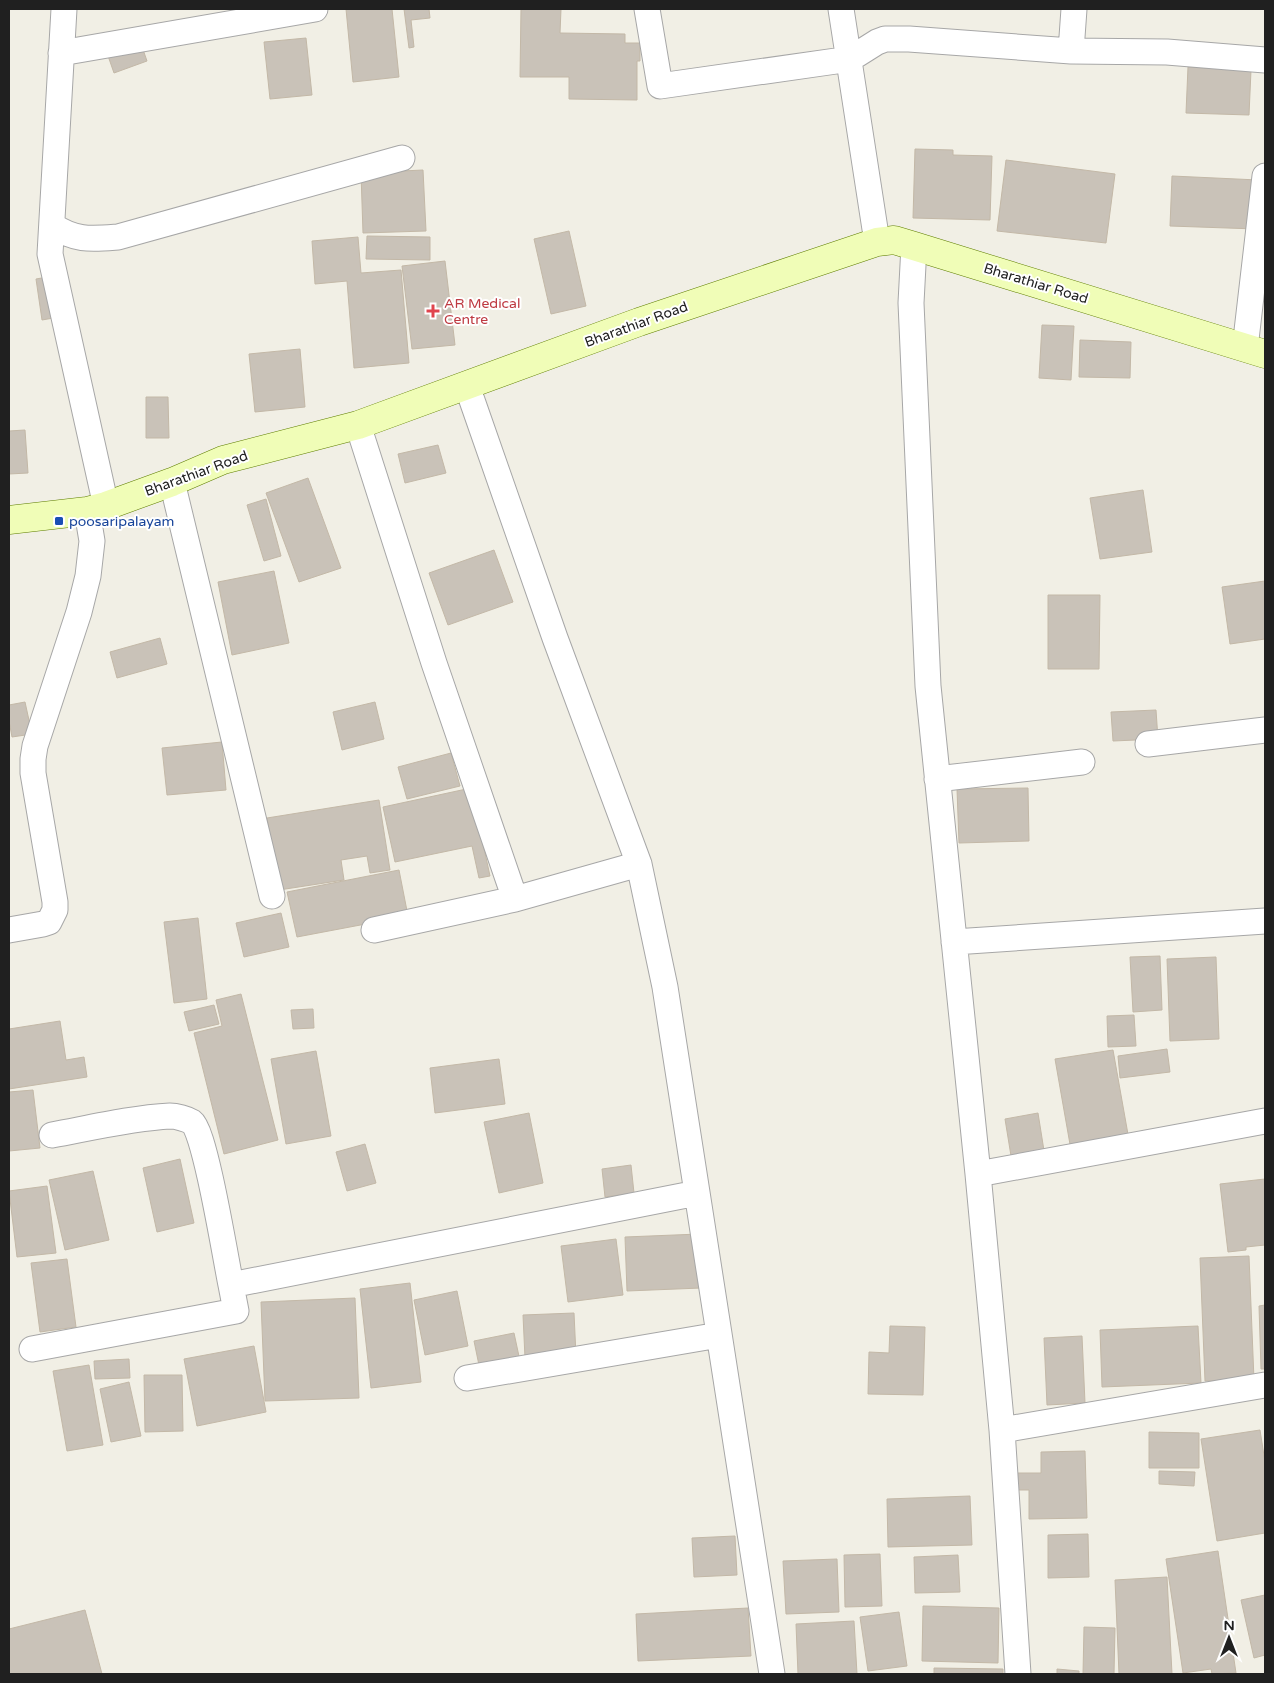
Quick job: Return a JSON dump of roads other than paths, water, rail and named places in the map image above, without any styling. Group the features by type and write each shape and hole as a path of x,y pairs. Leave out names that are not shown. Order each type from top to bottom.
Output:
{"main road":[{"name":"Bharathiar Road","path":"9,520 96,508 172,482 223,460 358,425 638,322 877,242 894,240 1255,351"}],"street":[{"path":"9,930 49,922 55,910 56,902 33,773 33,759 46,708 79,612 88,576 96,508 50,254 64,9"},
{"path":"61,53 315,9"},
{"path":"647,9 660,86 850,59 872,44 885,39 1071,51 1167,52 1265,60"},
{"path":"841,9 877,242"},
{"path":"1071,51 1074,9"},
{"path":"52,224 73,237 118,237 402,158"},
{"path":"1255,351 1265,176"},
{"path":"914,246 911,313 928,686 1002,1430 1018,1674"},
{"path":"467,386 555,638 638,864 665,987 772,1674"},
{"path":"358,425 434,663 516,899"},
{"path":"172,482 272,896"},
{"path":"1148,744 1265,730"},
{"path":"937,779 1082,762"},
{"path":"374,930 516,899 638,864"},
{"path":"954,942 1265,920"},
{"path":"32,1349 236,1311 204,1154 196,1126 191,1121 172,1116 52,1135"},
{"path":"978,1174 1265,1121"},
{"path":"231,1285 697,1193"},
{"path":"467,1378 719,1335"},
{"path":"1002,1430 1265,1385"}],"place":[{"name":"AR Medical Centre","path":"433,311"},
{"name":"poosaripalayam","path":"59,521"}]}
